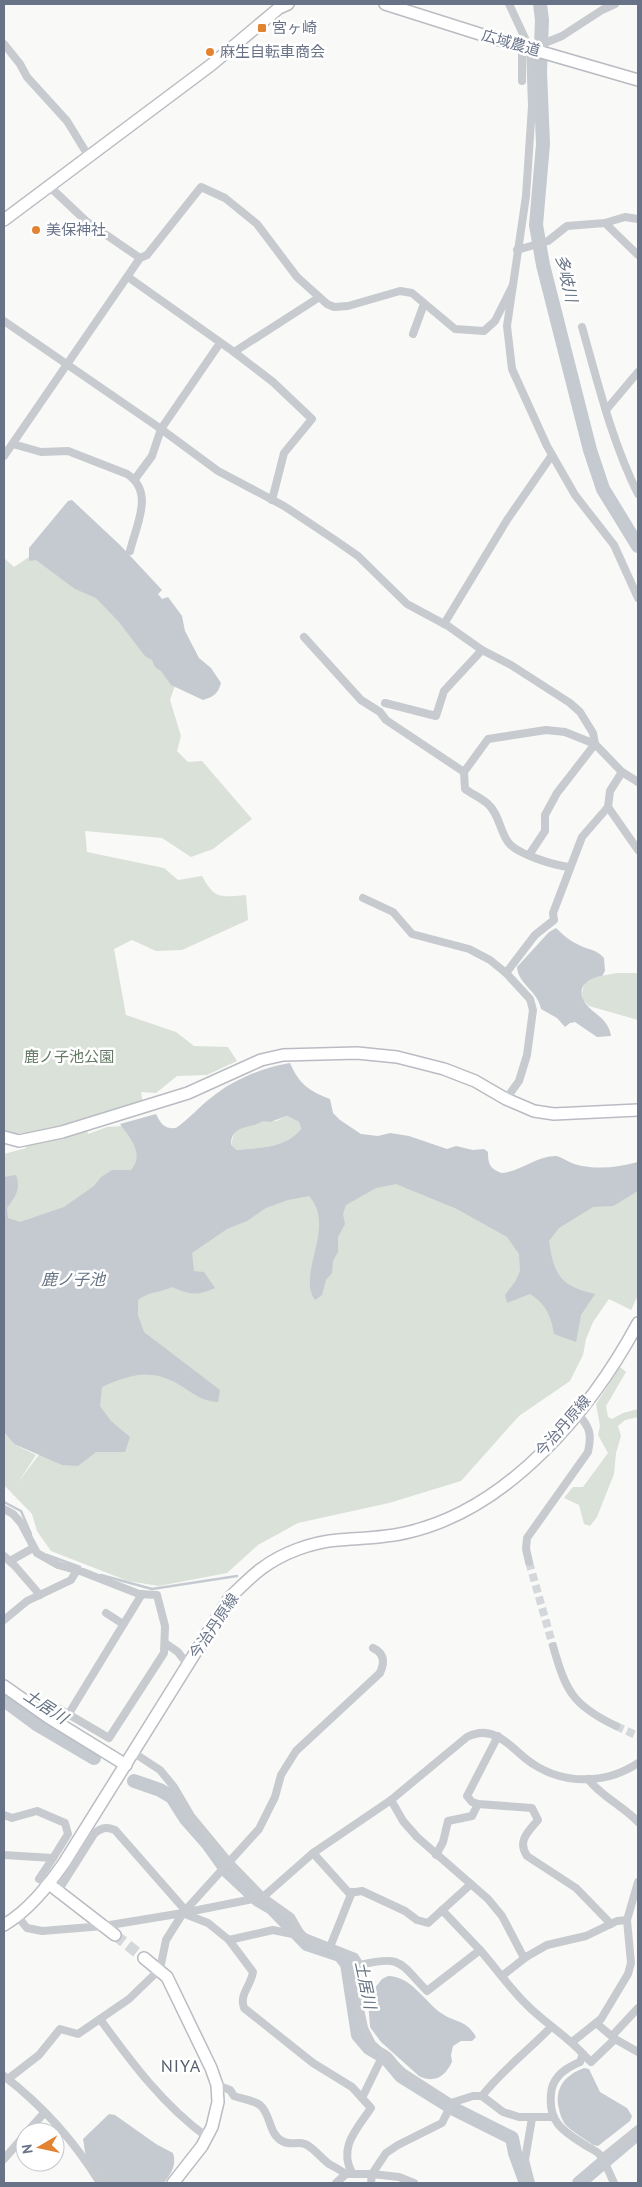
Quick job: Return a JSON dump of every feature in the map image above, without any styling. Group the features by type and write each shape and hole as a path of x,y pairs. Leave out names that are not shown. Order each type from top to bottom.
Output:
{"street":[{"path":"4,220 211,65 279,8 288,4"},
{"name":"広域農道","path":"385,4 638,80"},
{"path":"509,4 526,47 532,106 526,196 507,326 512,369 552,454 575,495 614,546 638,598"},
{"path":"526,47 562,36 602,10 615,4"},
{"path":"4,44 28,77 67,121 89,158"},
{"path":"522,81 526,47"},
{"path":"50,187 86,221 140,258"},
{"path":"4,456 140,258 147,255 201,187 225,198 257,224 296,277 318,298 334,306 348,306 400,291 412,293 456,328 484,331 495,321 512,287"},
{"path":"517,250 548,241 567,226 605,223 625,217 638,219"},
{"path":"605,223 638,254"},
{"path":"128,277 273,382 312,419 284,453 272,500"},
{"path":"234,352 318,298"},
{"path":"413,334 424,304"},
{"path":"4,321 161,429 218,471 272,500 358,556 407,604 444,624 482,650 510,665 570,703 580,712 593,733 595,744 557,793 545,815 545,831 530,855"},
{"path":"582,327 606,410 630,478 638,494"},
{"path":"135,479 152,456 161,429 220,343"},
{"path":"606,410 638,372"},
{"path":"13,444 40,452 68,451 127,474 135,479 144,494 130,550"},
{"path":"444,624 507,520 552,454"},
{"path":"304,637 361,700 386,720 464,772"},
{"path":"384,703 436,716 444,691 482,650"},
{"path":"570,867 559,866 530,855 509,843 496,814 488,804 465,789 464,772 488,739 546,730 565,732 595,744 622,772 637,780"},
{"path":"506,973 535,935 554,920 553,913 582,837 608,808 610,791 622,772"},
{"path":"608,808 638,850"},
{"path":"363,898 392,912 412,934 469,949 490,960 506,973 530,999 533,1010 527,1055 519,1081 506,1099"},
{"path":"4,1137 19,1141 62,1132 188,1093 241,1067 283,1055 357,1053 397,1057 444,1069 475,1081 506,1099 534,1111 554,1114 638,1110"},
{"name":"今治丹原線","path":"4,1925 54,1888 126,1765 230,1597 260,1569 291,1552 336,1540 364,1539 409,1532 453,1517 480,1503 517,1475 577,1413 625,1346 638,1323"},
{"path":"529,1562 526,1549 527,1538 588,1452 591,1440 590,1429 577,1413"},
{"path":"4,1509 13,1514 21,1523 37,1553 58,1565 142,1594 157,1595 165,1626 164,1653 109,1738 56,1707 48,1717"},
{"path":"33,1548 7,1559 40,1595"},
{"path":"4,1620 18,1606 71,1580 77,1570"},
{"path":"68,1714 142,1594"},
{"path":"106,1613 123,1624"},
{"path":"165,1643 178,1652 188,1666"},
{"path":"553,1646 565,1684 571,1694 590,1712 616,1726"},
{"path":"100,2183 82,2154 64,2131 6,2078 39,2055 60,2029 78,2034 129,1999 160,1969 166,1940 184,1912 259,1828 275,1797 280,1775 296,1751 380,1673 384,1666 383,1658 379,1651 373,1648"},
{"path":"4,1686 48,1717 126,1765"},
{"path":"18,1916 27,1928 34,1931 104,1926 263,1897 313,1852 391,1800 467,1737 476,1733 488,1733 498,1736 520,1756 544,1771 558,1776 588,1780 616,1775 638,1763"},
{"path":"498,1736 467,1794 472,1802 478,1804 532,1808 538,1820 523,1840 523,1850 527,1856 576,1888 611,1924"},
{"path":"134,1753 160,1770 174,1787 191,1816 229,1862 263,1897 291,1918 302,1936"},
{"path":"588,1780 596,1789 627,1811 638,1822"},
{"path":"391,1800 403,1821 436,1855 488,1899 502,1916 523,1956 526,1957"},
{"path":"436,1855 443,1842 448,1821 472,1816 478,1804"},
{"path":"4,1815 12,1818 37,1811 65,1823 68,1834 39,1879 54,1888 115,1935"},
{"path":"54,1888 94,1834 100,1829 108,1828 115,1830 184,1912 208,1923 229,1940 252,1972 252,1980 243,1994 244,2008 313,2063 352,2087 371,2108 350,2138 346,2150 349,2173"},
{"path":"313,1852 349,1893 362,1891 405,1911 417,1920 428,1923 471,1884"},
{"path":"4,1854 53,1858"},
{"path":"572,2042 601,2018 628,1974 631,1963 627,1920 638,1882"},
{"path":"330,1947 352,1892"},
{"path":"442,1910 480,1950 525,2004 551,2028 572,2042 591,2062 614,2038 638,2008"},
{"path":"502,1976 526,1957 547,1946 586,1936 611,1924 627,1920"},
{"path":"229,1940 273,1930 302,1936 355,1957 360,1965 357,1976 357,1994 364,2028 372,2044 403,2072 452,2103"},
{"path":"360,1965 388,1960 399,1962 427,1991 480,1950"},
{"path":"144,1958 160,1969 172,1987 217,2084 216,2114 207,2137 172,2183"},
{"path":"100,2019 131,2063 189,2124 207,2137"},
{"path":"596,2022 614,2038 638,2052"},
{"path":"482,2096 497,2077 525,2055 551,2028"},
{"path":"362,2098 384,2054"},
{"path":"583,2054 580,2062 563,2071 556,2078 551,2088 552,2117 563,2130 600,2154 614,2183"},
{"path":"217,2084 230,2090 234,2096 252,2101 260,2106 264,2110 274,2133 281,2141 289,2144 301,2143 308,2146 330,2164 349,2173 399,2177 414,2183"},
{"path":"371,2183 372,2174 386,2154 398,2145 442,2123 452,2103 473,2096 482,2096 503,2112 519,2117 552,2117"},
{"path":"36,2122 44,2113"},
{"path":"531,2183 525,2160 532,2118"},
{"path":"602,2158 638,2130"},
{"path":"4,2159 15,2146"},
{"path":"336,2183 349,2173"}],"green space":[{"name":"鹿ノ子池公園","path":"41,549 104,593 178,677 170,700 181,736 177,751 188,762 202,761 252,819 213,849 191,857 162,838 85,831 87,852 164,868 178,880 202,876 215,893 225,896 246,895 248,920 182,950 156,951 132,940 114,949 126,1015 176,1032 194,1046 228,1047 237,1061 207,1075 177,1076 156,1093 141,1092 143,1104 84,1120 88,1134 107,1127 136,1125 145,1171 66,1219 4,1227 4,1154 26,1148 23,1133 13,1135 4,1130 4,558 14,567"},
{"path":"617,973 638,973 638,1020 589,1006 583,1000 584,984 589,978"},
{"path":"287,1116 299,1122 301,1129 294,1136 280,1144 237,1150 231,1145 234,1133 241,1127 264,1120 276,1121"},
{"path":"403,1173 520,1234 552,1282 541,1245 548,1226 638,1186 638,1295 631,1310 609,1299 593,1322 586,1339 583,1355 570,1381 519,1416 461,1481 389,1503 298,1523 258,1545 227,1573 159,1586 128,1581 51,1551 37,1531 32,1514 4,1485 4,1432 14,1444 36,1455 19,1481 44,1448 89,1409 121,1315 180,1247 256,1202"},
{"path":"620,1367 626,1372 606,1406 608,1417 612,1419 623,1413 638,1409 638,1417 625,1420 618,1426 621,1436 616,1453 614,1474 597,1517 590,1526 584,1524 579,1505 564,1498 573,1487 583,1487 608,1453 598,1435 600,1426 596,1404"}],"water":[{"path":"72,500 121,546 162,590 158,594 162,599 168,597 182,616 185,631 199,658 211,668 221,683 217,692 212,696 203,700 171,685 161,671 155,667 152,660 145,656 119,622 96,598 75,589 36,560 29,561 29,548 68,501"},
{"path":"556,928 573,942 595,951 604,958 605,971 602,976 586,983 583,986 582,994 589,1008 606,1024 611,1036 597,1037 575,1022 565,1027 557,1018 541,1009 536,997 518,973 517,967 549,932"},
{"name":"鹿ノ子池","path":"290,1063 301,1082 310,1090 330,1099 333,1113 361,1134 378,1136 390,1133 409,1136 447,1149 456,1146 473,1150 484,1149 488,1152 490,1166 502,1173 516,1170 542,1158 556,1156 574,1164 598,1168 622,1166 638,1162 638,1191 613,1206 593,1207 559,1228 549,1241 554,1263 561,1278 574,1287 595,1294 581,1315 576,1342 554,1334 544,1306 530,1294 507,1303 505,1295 515,1282 520,1271 519,1254 507,1237 457,1209 396,1184 376,1188 346,1205 343,1214 345,1224 338,1237 338,1252 333,1261 332,1273 326,1280 322,1295 315,1300 310,1289 310,1277 319,1222 317,1208 309,1196 288,1200 266,1208 247,1221 227,1229 192,1253 194,1271 204,1272 215,1288 194,1294 172,1287 138,1300 138,1315 144,1332 220,1390 218,1402 199,1397 162,1377 152,1375 133,1376 102,1387 100,1406 111,1421 130,1437 125,1452 96,1452 78,1466 62,1465 14,1444 4,1432 4,1177 16,1175 18,1184 15,1196 7,1208 8,1218 20,1222 64,1207 94,1186 101,1177 112,1170 131,1170 137,1158 136,1152 132,1140 120,1124 156,1114 163,1125 169,1128 176,1128 212,1097 230,1085 259,1071","holes":["287,1116 299,1122 301,1129 294,1136 280,1144 237,1150 231,1145 235,1132 241,1128 270,1122"]},
{"path":"388,1976 404,1980 441,2013 464,2024 476,2037 472,2041 461,2041 453,2046 452,2062 443,2075 435,2079 419,2076 381,2042 370,2027 368,2000 370,1994 382,1979"},
{"path":"584,2068 589,2069 600,2092 627,2108 632,2116 630,2121 598,2146 593,2145 568,2127 563,2121 559,2109 558,2095 562,2083 571,2074"},
{"path":"109,2114 115,2115 156,2144 173,2153 174,2166 164,2183 104,2183 86,2158 83,2139"}],"waterway":[{"name":"多岐川","path":"540,4 542,20 540,72 543,144 536,225 543,265 590,450 603,489 638,546"},
{"path":"4,1502 21,1511 31,1534"},
{"path":"47,1555 80,1567"},
{"path":"101,1575 152,1589 237,1576"},
{"name":"土居川","path":"4,1700 38,1725 94,1758"},
{"name":"土居川","path":"134,1781 160,1790 172,1797 186,1819 208,1844 228,1872 258,1900 272,1908 307,1944 340,1955 347,1964 358,2035 369,2048 386,2058 401,2076 454,2109 512,2138 515,2153 526,2183"},
{"name":"土居川","path":"579,2183 638,2133"}],"tunnel":[{"path":"529,1562 553,1646"},
{"path":"616,1726 638,1736"},
{"path":"115,1935 144,1958"}],"place":[{"name":"宮ヶ崎","path":"262,28"},
{"name":"麻生自転車商会","path":"210,52"},
{"name":"美保神社","path":"36,230"}],"district":[{"name":"NIYA","path":"181,2066"}]}
